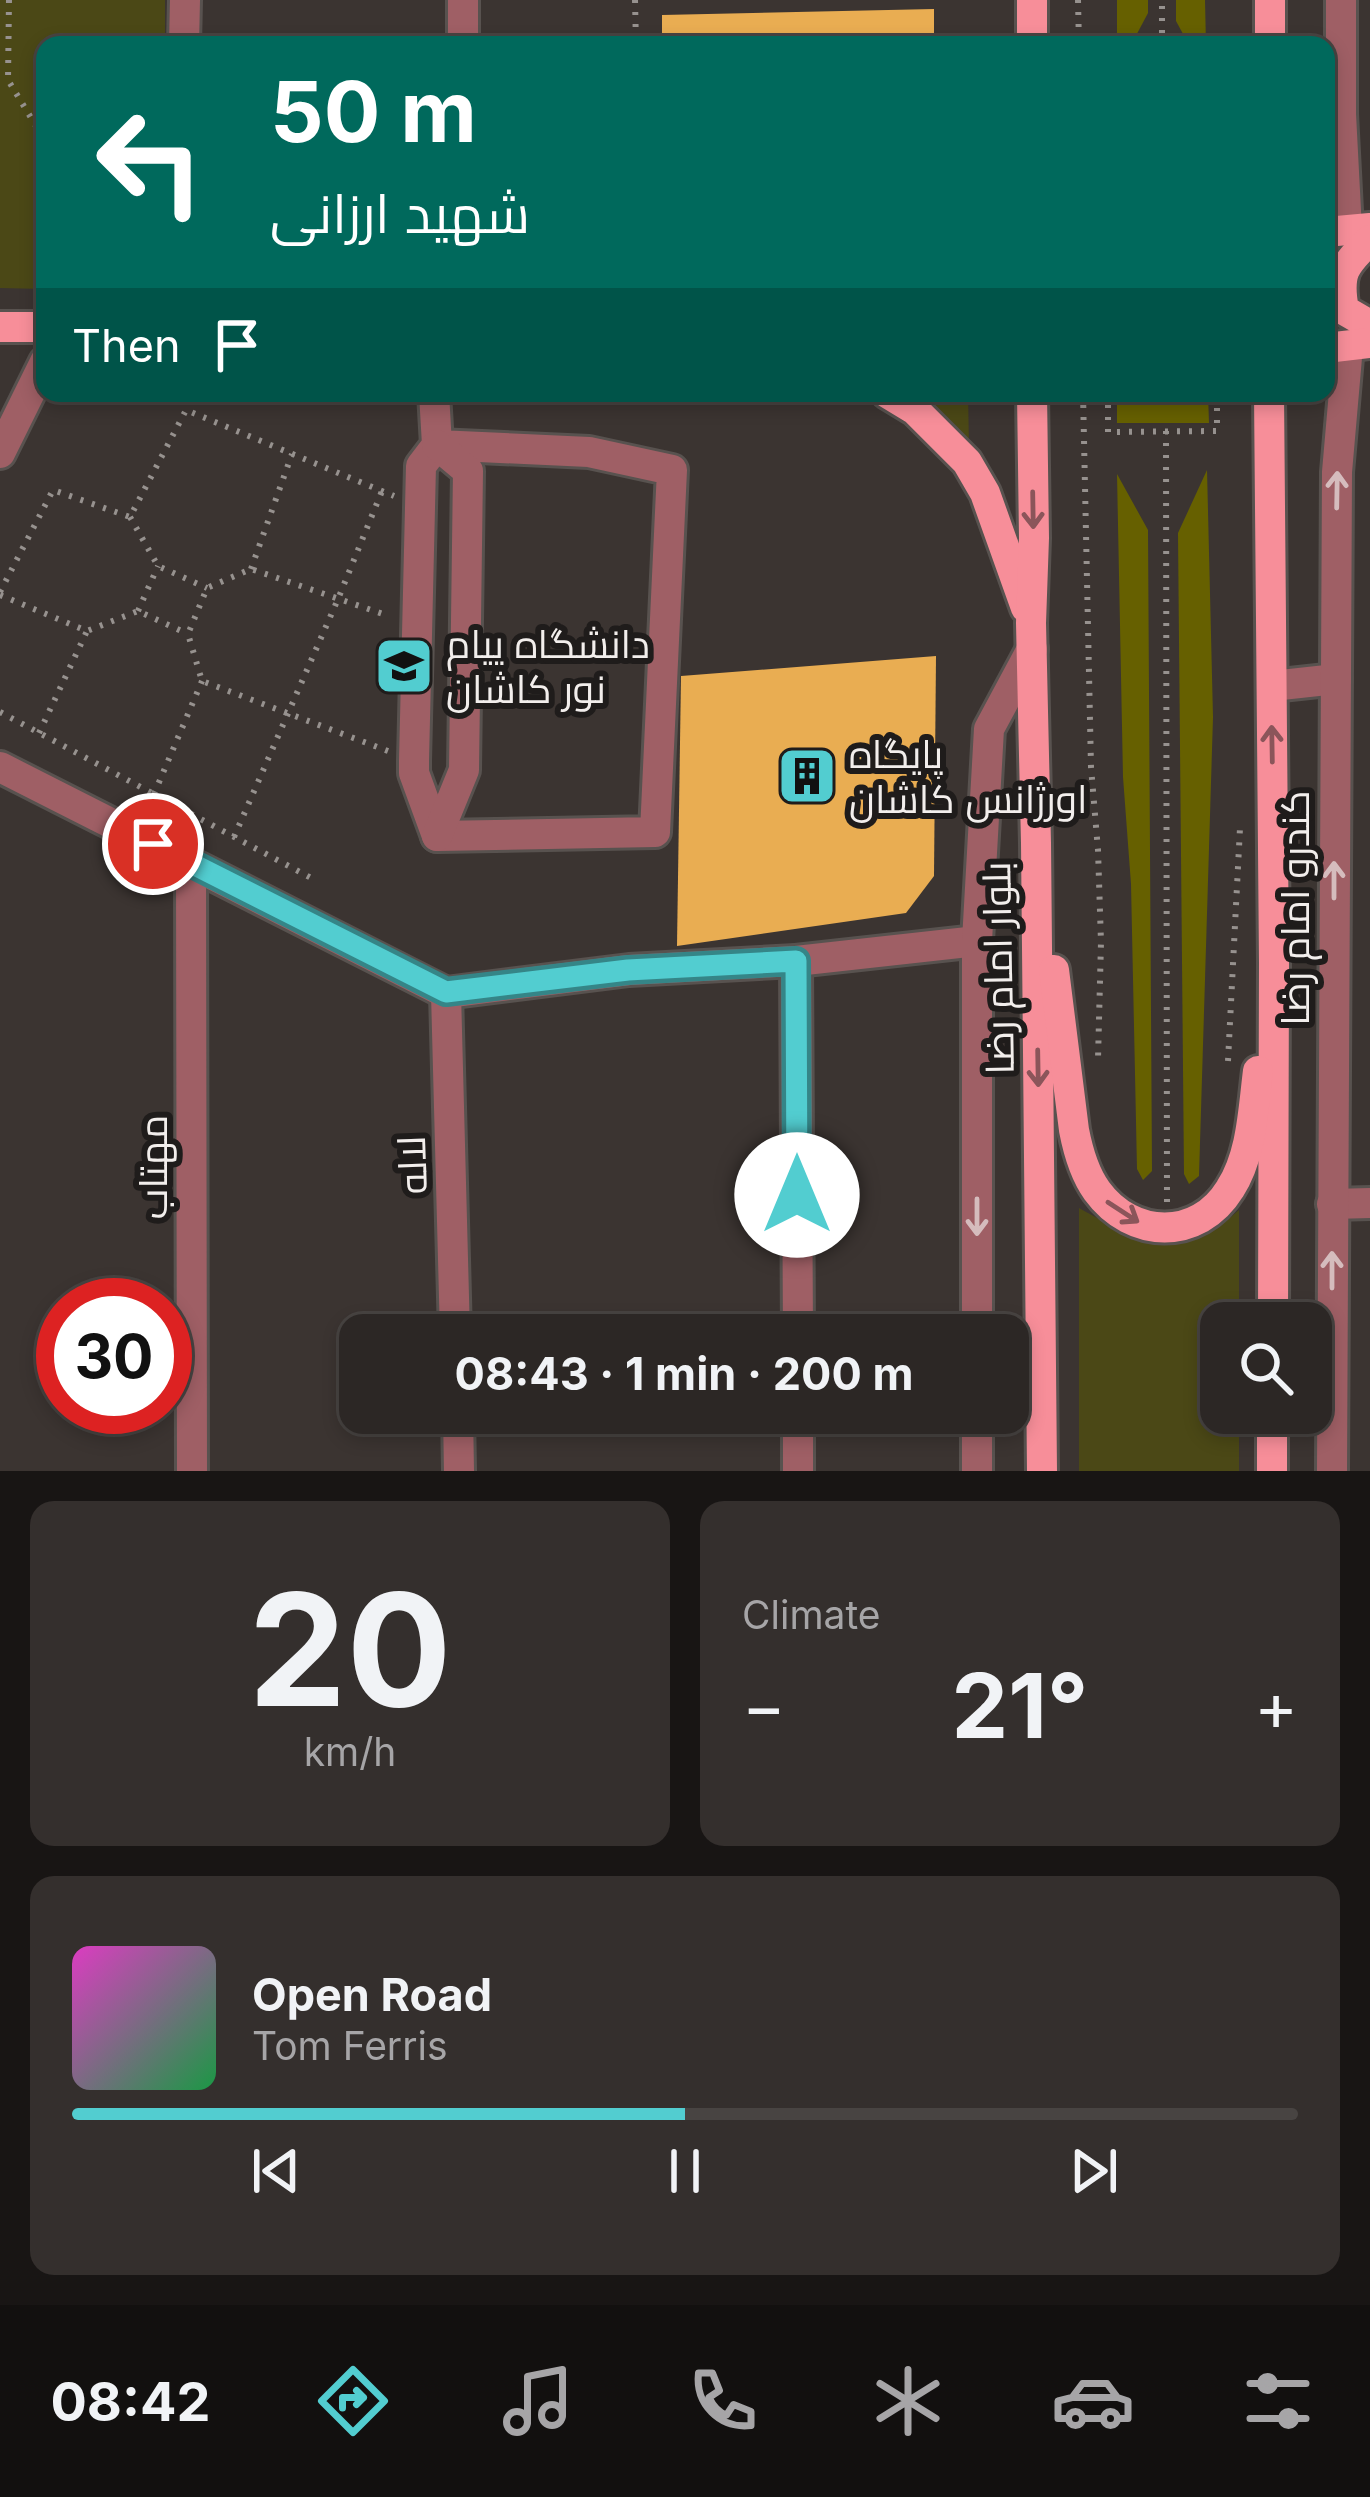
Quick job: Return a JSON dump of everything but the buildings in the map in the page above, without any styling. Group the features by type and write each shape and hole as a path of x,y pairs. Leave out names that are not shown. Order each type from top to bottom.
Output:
{"main road":[{"path":"1270,0 1270,36"},
{"path":"1032,2 1032,36"},
{"path":"1353,233 1339,285 1353,340"},
{"path":"0,327 36,327"},
{"path":"902,402 967,461 986,493 1031,636"},
{"name":"بلوار امام رضا","path":"1032,402 1042,1471"},
{"path":"1269,402 1273,1302"},
{"path":"1036,821 1079,1156 1090,1180 1113,1208 1145,1226 1168,1229 1202,1218 1228,1193 1240,1172 1274,962"},
{"path":"1272,1434 1272,1471"}],"street":[{"path":"184,36 185,0"},
{"path":"463,0 463,36"},
{"path":"1341,0 1341,114 1353,233"},
{"name":"کندرو امام رضا","path":"1332,1471 1337,472 1353,340"},
{"path":"0,453 36,380"},
{"path":"435,402 437,445 421,466 414,773 437,836"},
{"path":"437,445 468,470 464,770 437,836"},
{"path":"437,445 590,452 672,470 655,832 437,836"},
{"path":"977,1314 977,941 988,729 1031,636"},
{"path":"416,670 465,671"},
{"path":"1272,686 1336,679"},
{"path":"0,766 446,992 628,970 796,961 977,941"},
{"name":"مهتاب","path":"191,864 192,1471"},
{"path":"796,961 798,1314"},
{"name":"لاله","path":"446,992 454,1314"},
{"path":"1332,1204 1370,1203"},
{"path":"458,1434 459,1471"},
{"path":"798,1434 798,1471"},
{"path":"976,1434 976,1471"}],"path":[{"path":"0,7 8,0"},
{"path":"8,0 8,80 36,126"},
{"path":"635,0 636,36"},
{"path":"1078,0 1079,36"},
{"path":"1162,0 1162,36"},
{"path":"1083,402 1100,941 1097,1077"},
{"path":"1108,402 1108,432 1217,431 1217,402"},
{"path":"130,518 185,410 419,506"},
{"path":"1166,431 1167,1213"},
{"path":"251,569 292,454"},
{"path":"88,631 0,593 53,490 130,518 158,566 207,588"},
{"path":"234,837 382,490"},
{"path":"39,733 88,631 138,611 158,566"},
{"path":"154,794 202,681 188,634 207,588 251,569 416,626"},
{"path":"138,611 188,634"},
{"path":"202,681 414,760"},
{"path":"0,712 313,879"},
{"path":"1228,1063 1240,820"}],"shaded area":[{"path":"0,0 165,0 165,36 36,36 36,289 0,288"},
{"path":"1117,0 1148,0 1148,13 1136,36 1117,36"},
{"path":"1176,0 1205,0 1206,36 1184,36 1176,21"},
{"path":"927,402 968,402 969,445"},
{"path":"1117,402 1208,402 1209,423 1117,423"},
{"path":"1207,470 1213,717 1199,1176 1189,1184 1184,1174 1178,533"},
{"path":"1117,474 1148,530 1152,1171 1143,1180 1137,1169"},
{"path":"1079,1208 1123,1231 1160,1243 1197,1238 1239,1210 1239,1302 1200,1302 1200,1434 1239,1434 1239,1471 1079,1471"}],"place":[{"name":"دانشگاه پیام نور کاشان","path":"404,666"},
{"name":"پایگاه اورژانس کاشان","path":"807,776"}],"route":[{"path":"153,844 446,992 628,970 796,961 797,1195"}]}
